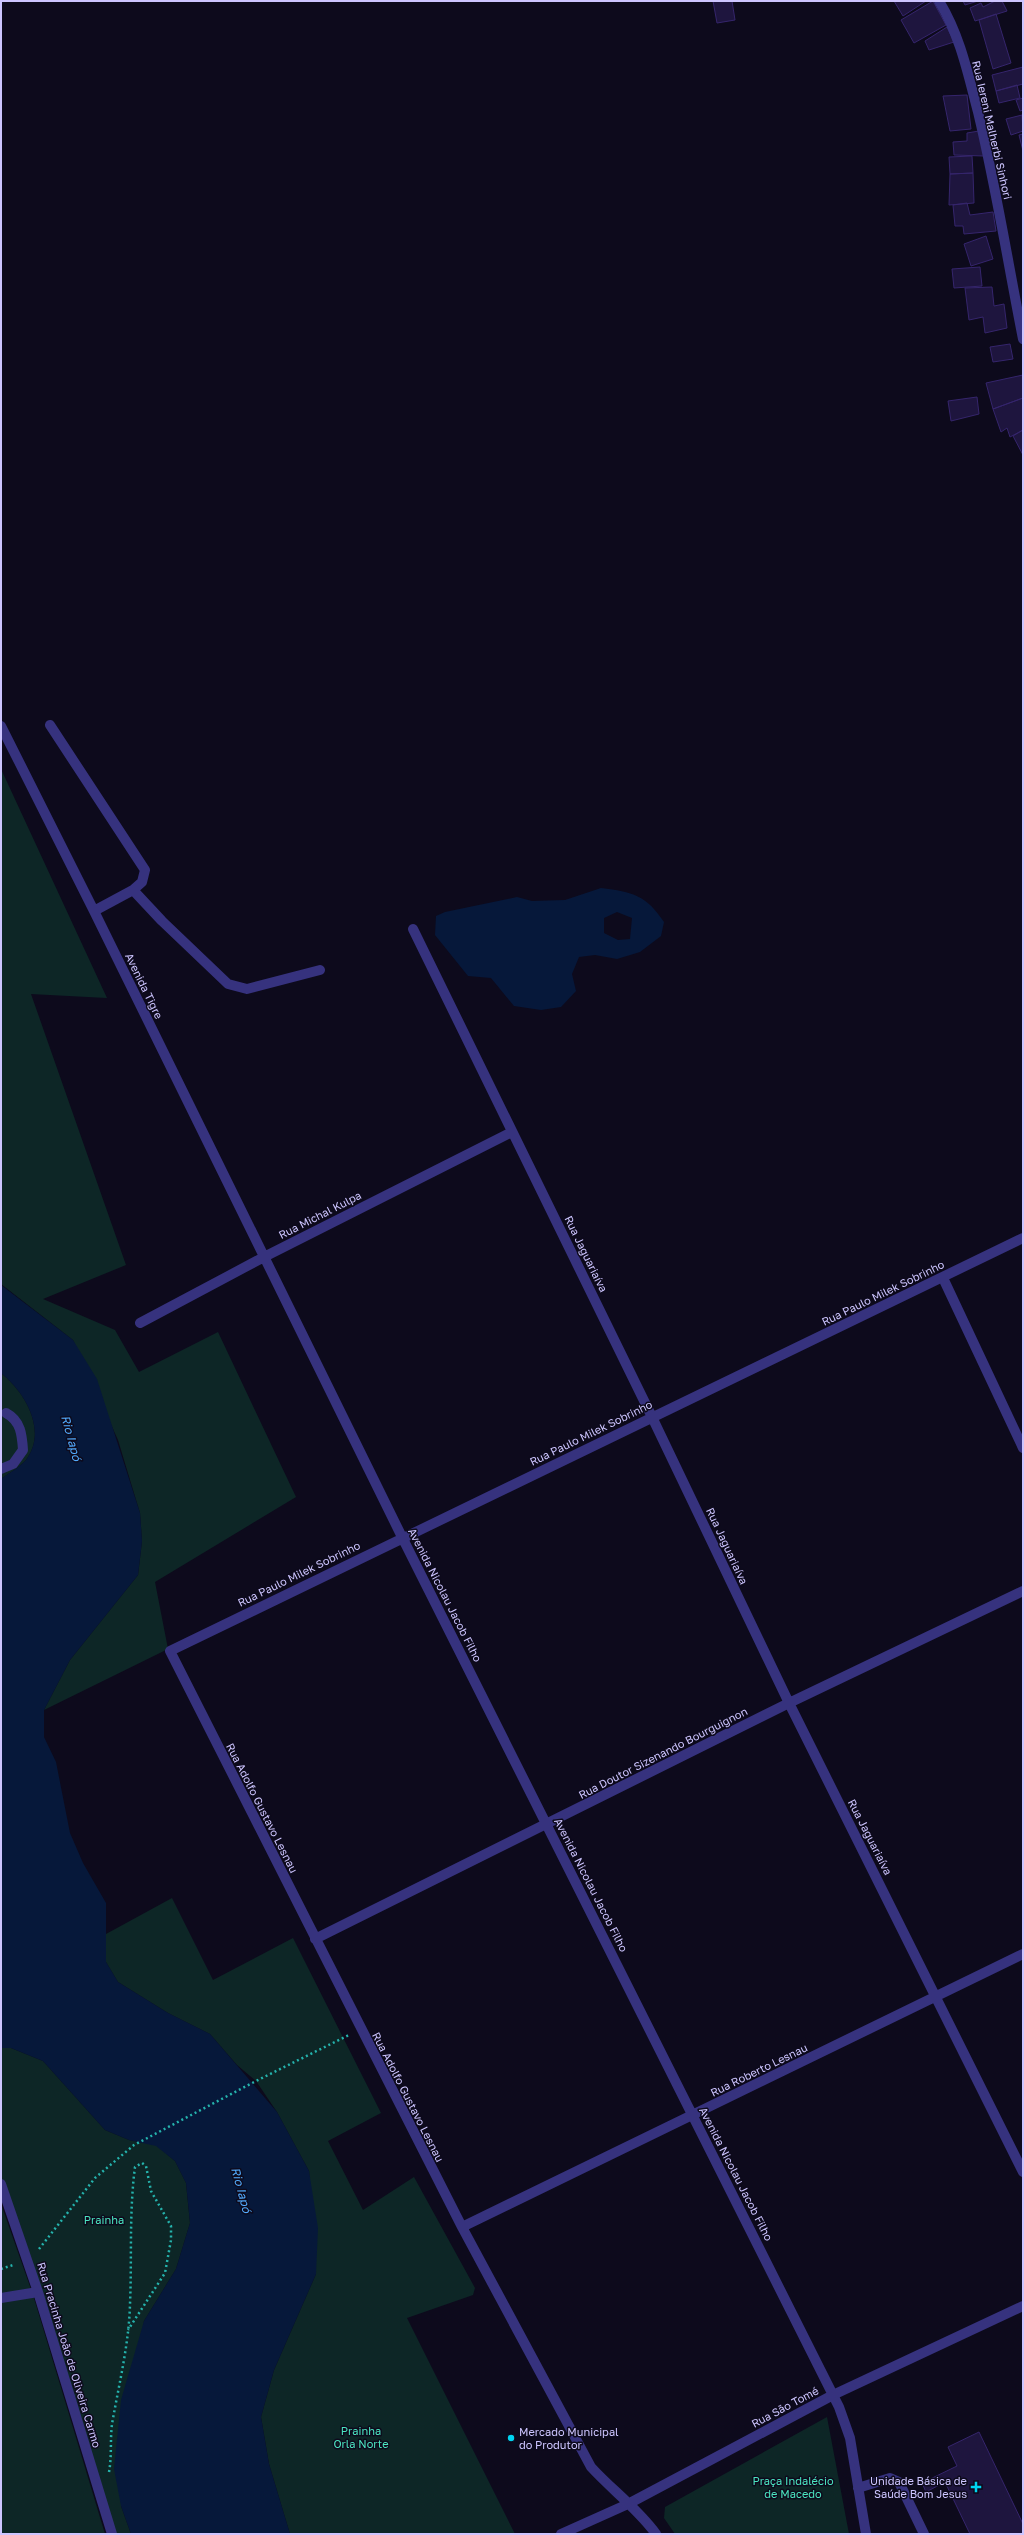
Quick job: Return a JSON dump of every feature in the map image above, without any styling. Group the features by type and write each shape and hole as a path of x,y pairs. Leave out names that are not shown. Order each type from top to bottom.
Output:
{"street":[{"name":"Rua Iereni Malherbi Sinhori","path":"939,1 963,53 990,163 1023,339"},
{"path":"50,725 145,870 142,882 134,890 94,911"},
{"name":"Avenida Tigre","path":"1,726 94,911 264,1257"},
{"path":"134,890 162,921 228,984 247,989 320,970"},
{"name":"Rua Jaguariaíva","path":"413,929 652,1417 789,1703 1023,2172"},
{"name":"Rua Michal Kulpa","path":"140,1323 264,1257 512,1132"},
{"name":"Rua Paulo Milek Sobrinho","path":"170,1651 402,1537 943,1278 1023,1238"},
{"name":"Avenida Nicolau Jacob Filho","path":"264,1257 402,1537 833,2395 850,2438 866,2534"},
{"path":"943,1278 1023,1448"},
{"path":"1,1469 13,1464 23,1450 19,1425 13,1417 6,1413"},
{"name":"Rua Doutor Sizenando Bourguignon","path":"315,1939 547,1825 789,1703 1023,1591"},
{"name":"Rua Adolfo Gustavo Lesnau","path":"170,1651 360,2029 462,2227 591,2467 644,2518 656,2534"},
{"name":"Rua Roberto Lesnau","path":"462,2227 693,2116 1023,1954"},
{"name":"Rua Pracinha João de Oliveira Carmo","path":"1,2184 38,2292 112,2534"},
{"path":"1,2298 38,2292"},
{"name":"Rua São Tomé","path":"561,2534 628,2504 833,2395 1023,2306"},
{"path":"858,2488 890,2478 899,2482 924,2534"}],"path":[{"path":"1,2268 27,2260 35,2254 95,2178 134,2145 256,2080 360,2029"},
{"path":"97,2486 107,2478 109,2471 111,2433 128,2330 130,2200 135,2167 142,2162 146,2166 151,2191 170,2226 171,2240 165,2273 128,2330"}],"green space":[{"path":"1,769 107,998 31,994 126,1265 43,1299 115,1330 139,1372 218,1332 296,1497 155,1582 168,1649 44,1710 70,1660 138,1575 142,1541 140,1513 118,1440 73,1340 1,1284"},
{"path":"1,1373 10,1381 25,1401 31,1413 35,1437 32,1449 26,1460 18,1468 1,1479"},
{"name":"Prainha Orla Norte","path":"172,1898 213,1980 293,1938 381,2113 328,2141 363,2210 414,2177 475,2288 473,2295 407,2318 515,2534 290,2534 269,2464 261,2417 274,2370 316,2274 309,2171 277,2112 256,2081 237,2065 210,2034 168,2013 118,1982 106,1962 106,1934"},
{"name":"Prainha","path":"1,2048 11,2048 43,2061 105,2130 129,2140 156,2145 175,2161 186,2183 190,2223 176,2269 144,2321 121,2506 131,2534 113,2534 6,2185 1,2179"},
{"path":"1,2204 33,2295 105,2534 1,2534"},
{"name":"Praça Indalécio de Macedo","path":"827,2417 849,2534 675,2534 664,2518 665,2507"}],"water":[{"path":"601,888 622,891 638,896 651,906 664,922 661,936 640,952 617,959 595,955 579,957 572,974 576,991 561,1007 541,1010 514,1006 491,978 468,976 435,935 436,916 445,912 517,897 532,901 565,900","holes":["617,912 632,918 630,939 618,940 604,933 604,918"]},
{"name":"Rio Iapó","path":"1,1285 73,1340 97,1379 140,1513 142,1541 138,1575 70,1660 44,1710 44,1737 56,1762 70,1833 83,1863 106,1903 106,1962 118,1982 168,2013 210,2034 277,2112 309,2171 318,2228 316,2274 274,2370 261,2417 269,2464 290,2534 131,2534 121,2506 114,2469 121,2400 144,2321 176,2269 190,2223 186,2183 175,2161 156,2146 129,2140 105,2130 43,2061 11,2048 1,2048 1,1479 18,1468 26,1460 32,1449 35,1437 31,1413 25,1401 10,1381 1,1373"}],"building":[{"path":"713,1 732,1 735,20 717,23"},
{"path":"894,1 926,1 903,16"},
{"path":"933,1 946,25 914,43 901,20"},
{"path":"963,1 978,1 965,5"},
{"path":"995,1 1002,1 1007,11 975,21 970,8 981,3 983,7"},
{"path":"996,14 1011,63 993,69 979,20"},
{"path":"947,27 954,42 929,50 925,41"},
{"path":"1023,67 1023,84 996,91 992,75"},
{"path":"1017,85 1020,98 999,103 996,91"},
{"path":"967,95 971,129 950,131 943,96"},
{"path":"1023,98 1023,110 1020,111 1016,100"},
{"path":"1022,115 1023,131 1011,135 1006,119"},
{"path":"979,131 984,156 954,155 953,142 967,141 967,133"},
{"path":"1023,134 1023,151 1019,135"},
{"path":"972,156 973,173 950,174 949,157"},
{"path":"973,173 974,203 949,205 950,174"},
{"path":"967,203 970,215 993,212 996,231 964,234 963,226 955,226 953,205"},
{"path":"986,236 993,259 971,266 964,244"},
{"path":"980,267 982,286 954,288 952,269"},
{"path":"992,287 994,306 1004,304 1007,328 985,333 983,317 969,320 965,288"},
{"path":"1010,344 1013,359 993,362 990,347"},
{"path":"1023,375 1023,398 993,409 986,383"},
{"path":"977,397 979,414 951,421 948,401"},
{"path":"1023,398 1023,430 1010,437 1007,428 1001,432 993,409"},
{"path":"1023,430 1023,455 1013,436"},
{"name":"Unidade Básica de Saúde Bom Jesus","path":"979,2432 1023,2524 1023,2534 970,2534 945,2482 926,2492 922,2483 957,2466 948,2447"}],"place":[{"name":"Mercado Municipal do Produtor","path":"511,2438"},
{"name":"Unidade Básica de Saúde Bom Jesus","path":"976,2487"}]}
